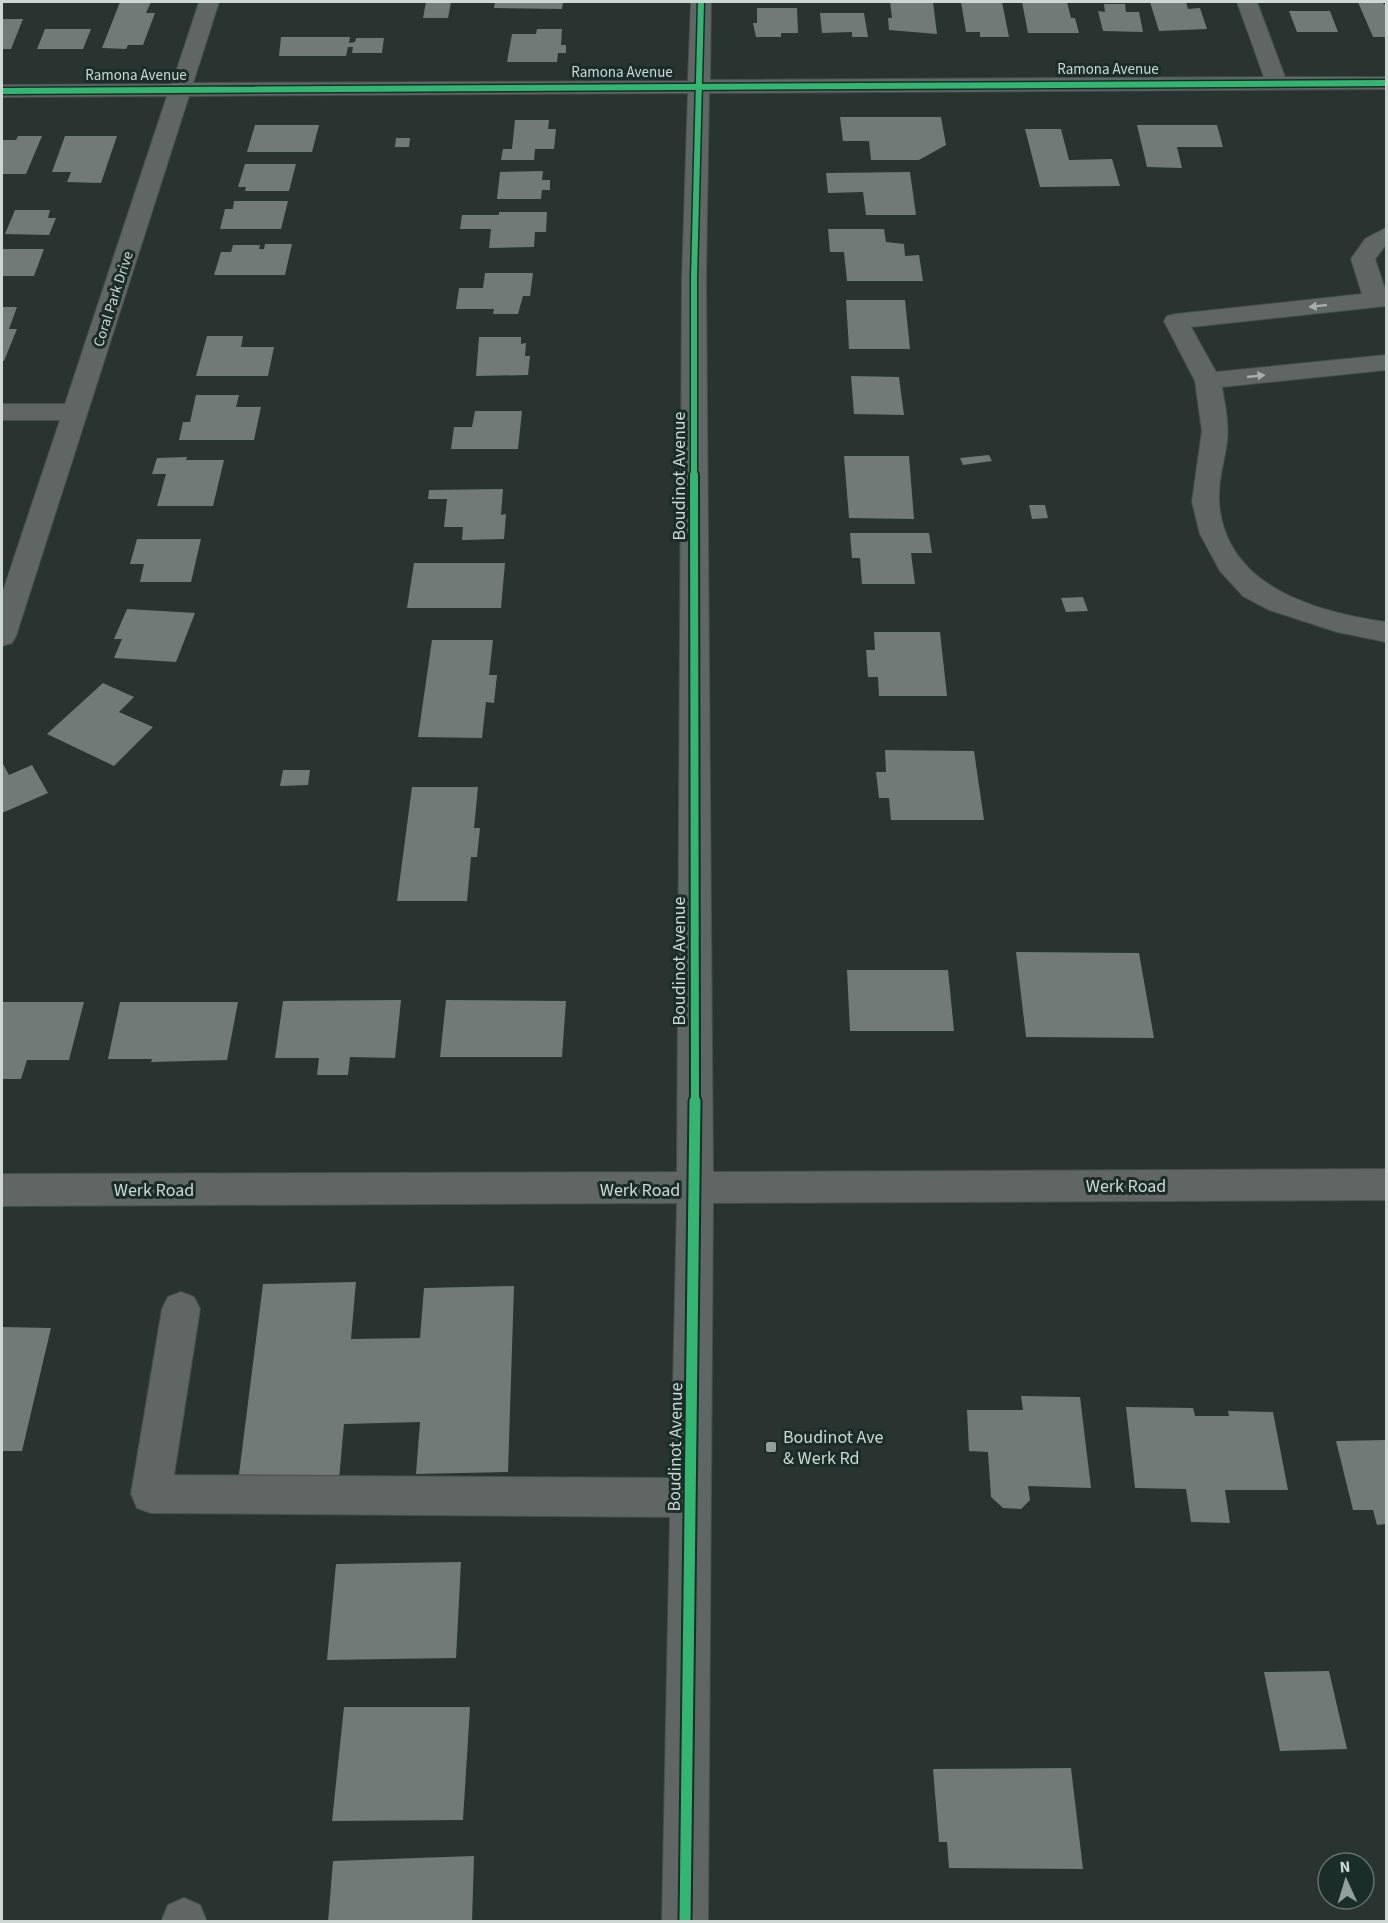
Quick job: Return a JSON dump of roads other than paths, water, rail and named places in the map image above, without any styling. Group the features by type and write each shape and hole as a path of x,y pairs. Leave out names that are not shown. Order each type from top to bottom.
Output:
{"street":[{"name":"Coral Park Drive","path":"2,636 209,2"},
{"name":"Boudinot Avenue","path":"685,1922 695,1190 694,278 701,86 701,2"},
{"path":"1247,2 1277,84"},
{"name":"Ramona Avenue","path":"2,91 1386,83"},
{"path":"1386,235 1373,244 1362,259 1381,300 1176,321 1208,381 1215,430 1209,464 1206,511 1222,556 1254,590 1304,612 1366,631 1386,632"},
{"path":"1208,381 1386,362"},
{"path":"2,412 76,412"},
{"name":"Werk Road","path":"2,1191 695,1190 994,1185 1386,1185"},
{"path":"181,1309 151,1494 544,1495 691,1498"}],"place":[{"name":"Boudinot Ave & Werk Rd","path":"771,1447"}]}
